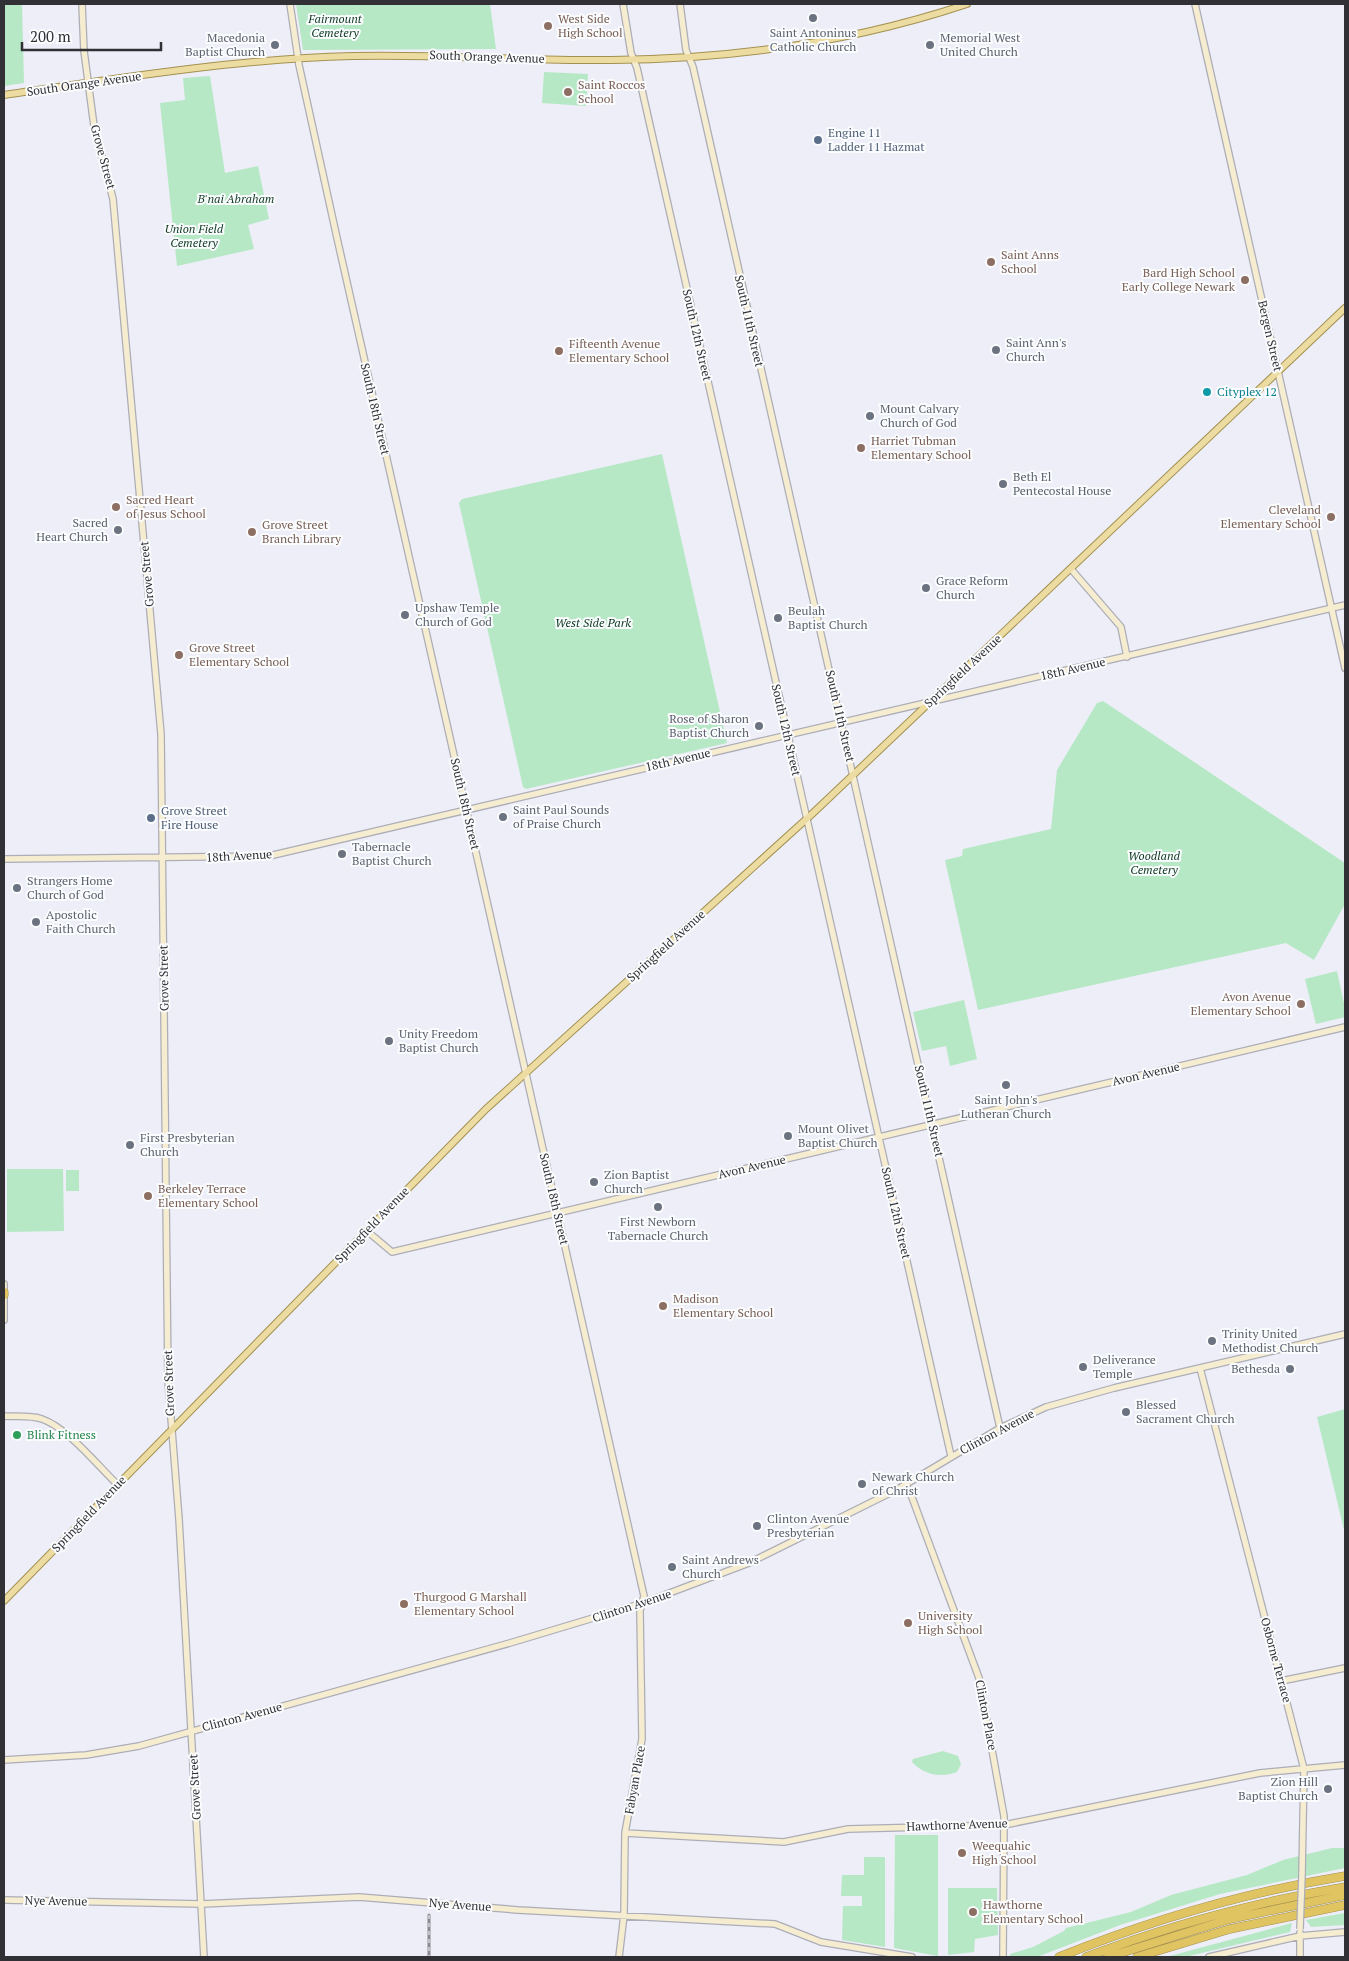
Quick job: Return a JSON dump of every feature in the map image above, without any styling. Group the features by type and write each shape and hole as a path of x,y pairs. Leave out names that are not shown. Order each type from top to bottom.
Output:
{"highway":[{"path":"1059,1957 1123,1932 1188,1912 1260,1893 1345,1876"},
{"path":"1086,1957 1151,1934 1216,1915 1289,1897 1345,1887"},
{"path":"1108,1957 1222,1921 1345,1894"},
{"path":"1137,1957 1230,1929 1345,1905"}],"main road":[{"name":"South Orange Avenue","path":"4,95 195,68 298,60 436,55 633,60 689,57 791,46 853,35 907,22 968,4"},
{"name":"Springfield Avenue","path":"4,1601 486,1109 853,776 1345,308"}],"street":[{"name":"Grove Street","path":"82,4 88,84 96,136 110,181 113,199 161,734 168,1380 192,1730 204,1957"},
{"name":"South 18th Street","path":"290,4 298,60 637,1563 644,1596 643,1603"},
{"name":"South 12th Street","path":"624,4 633,60 652,136 952,1456"},
{"name":"South 11th Street","path":"680,4 689,57 693,67 1000,1428"},
{"name":"Bergen Street","path":"1194,4 1345,668"},
{"path":"1071,569 1121,627 1128,657"},
{"name":"18th Avenue","path":"4,859 269,856 1345,605"},
{"name":"Avon Avenue","path":"366,1230 392,1252 1345,1027"},
{"path":"4,1284 4,1320"},
{"name":"Clinton Avenue","path":"4,1760 120,1750 510,1644 643,1603 750,1563 905,1485 1000,1428 1046,1407 1072,1398 1345,1334"},
{"name":"Osborne Terrace","path":"1200,1368 1304,1769 1300,1957"},
{"path":"4,1416 31,1417 51,1423 118,1485"},
{"name":"Clinton Place","path":"905,1485 910,1492 931,1546 979,1678 1004,1825 1003,1957"},
{"name":"Fabyan Place","path":"619,1957 624,1915 625,1833 642,1739 640,1611 643,1603"},
{"path":"1281,1681 1345,1668"},
{"name":"Hawthorne Avenue","path":"625,1833 784,1842 848,1829 1004,1825 1250,1775 1345,1765"},
{"name":"Nye Avenue","path":"4,1900 202,1904 359,1897 518,1910 775,1924 812,1940 912,1957"},
{"path":"1209,1957 1300,1936 1345,1932"}],"green space":[{"path":"4,4 22,4 24,83 4,86"},
{"name":"Fairmount Cemetery","path":"296,4 490,4 496,49 303,50"},
{"path":"544,72 588,74 586,106 542,103"},
{"path":"210,76 225,173 258,166 269,219 248,225 254,249 177,266 160,103 185,100 183,78"},
{"name":"West Side Park","path":"662,454 727,743 526,789 523,787 459,503 462,499"},
{"name":"Woodland Cemetery","path":"1103,701 1345,863 1345,904 1314,960 1286,943 978,1010 945,860 962,856 963,849 1051,829 1057,770 1097,703"},
{"path":"1337,971 1345,1008 1345,1017 1316,1024 1305,979"},
{"path":"964,1000 977,1059 950,1066 946,1046 922,1051 913,1012"},
{"path":"7,1169 63,1169 64,1231 7,1232"},
{"path":"66,1170 79,1170 79,1191 66,1191"},
{"path":"1345,1409 1345,1534 1317,1417"},
{"path":"943,1751 958,1756 961,1764 957,1772 945,1775 933,1774 922,1770 912,1762 913,1759"},
{"path":"895,1835 938,1835 938,1956 894,1948"},
{"path":"1332,1848 1345,1848 1345,1868 1220,1894 1120,1925 1037,1957 1010,1957 1010,1954 1033,1947 1064,1931 1066,1928 1131,1912 1171,1895 1247,1875 1283,1860"},
{"path":"864,1857 885,1857 885,1947 842,1940 843,1906 862,1906 862,1896 841,1896 842,1875 864,1875"},
{"path":"948,1888 997,1888 998,1935 975,1939 974,1952 948,1955"},
{"path":"1345,1913 1345,1925 1311,1927 1306,1920"},
{"path":"1292,1923 1290,1932 1185,1957 1166,1957"}],"railway":[{"path":"429,1915 429,1957"}],"place":[{"name":"Saint Antoninus Catholic Church","path":"813,18"},
{"name":"West Side High School","path":"548,26"},
{"name":"Macedonia Baptist Church","path":"275,45"},
{"name":"Memorial West United Church","path":"930,45"},
{"name":"Saint Roccos School","path":"568,92"},
{"name":"Engine 11 Ladder 11 Hazmat","path":"818,140"},
{"name":"Saint Anns School","path":"991,262"},
{"name":"Bard High School Early College Newark","path":"1245,280"},
{"name":"Saint Ann's Church","path":"996,350"},
{"name":"Fifteenth Avenue Elementary School","path":"559,351"},
{"name":"Cityplex 12","path":"1207,392"},
{"name":"Mount Calvary Church of God","path":"870,416"},
{"name":"Harriet Tubman Elementary School","path":"861,448"},
{"name":"Beth El Pentecostal House","path":"1003,484"},
{"name":"Sacred Heart of Jesus School","path":"116,507"},
{"name":"Cleveland Elementary School","path":"1331,517"},
{"name":"Sacred Heart Church","path":"118,530"},
{"name":"Grove Street Branch Library","path":"252,532"},
{"name":"Grace Reform Church","path":"926,588"},
{"name":"Upshaw Temple Church of God","path":"405,615"},
{"name":"Beulah Baptist Church","path":"778,618"},
{"name":"Grove Street Elementary School","path":"179,655"},
{"name":"Rose of Sharon Baptist Church","path":"759,726"},
{"name":"Saint Paul Sounds of Praise Church","path":"503,817"},
{"name":"Grove Street Fire House","path":"151,818"},
{"name":"Tabernacle Baptist Church","path":"342,854"},
{"name":"Strangers Home Church of God","path":"17,888"},
{"name":"Apostolic Faith Church","path":"36,922"},
{"name":"Avon Avenue Elementary School","path":"1301,1004"},
{"name":"Unity Freedom Baptist Church","path":"389,1041"},
{"name":"Saint John's Lutheran Church","path":"1006,1085"},
{"name":"Mount Olivet Baptist Church","path":"788,1136"},
{"name":"First Presbyterian Church","path":"130,1145"},
{"name":"Zion Baptist Church","path":"594,1182"},
{"name":"Berkeley Terrace Elementary School","path":"148,1196"},
{"name":"First Newborn Tabernacle Church","path":"658,1207"},
{"name":"Madison Elementary School","path":"663,1306"},
{"name":"Trinity United Methodist Church","path":"1212,1341"},
{"name":"Deliverance Temple","path":"1083,1367"},
{"name":"Bethesda","path":"1290,1369"},
{"name":"Blessed Sacrament Church","path":"1126,1412"},
{"name":"Blink Fitness","path":"17,1435"},
{"name":"Newark Church of Christ","path":"862,1484"},
{"name":"Clinton Avenue Presbyterian","path":"757,1526"},
{"name":"Saint Andrews Church","path":"672,1567"},
{"name":"Thurgood G Marshall Elementary School","path":"404,1604"},
{"name":"University High School","path":"908,1623"},
{"name":"Zion Hill Baptist Church","path":"1328,1789"},
{"name":"Weequahic High School","path":"962,1853"},
{"name":"Hawthorne Elementary School","path":"973,1912"}],"park label":[{"name":"B'nai Abraham","path":"236,199"},
{"name":"Union Field Cemetery","path":"194,236"}]}
